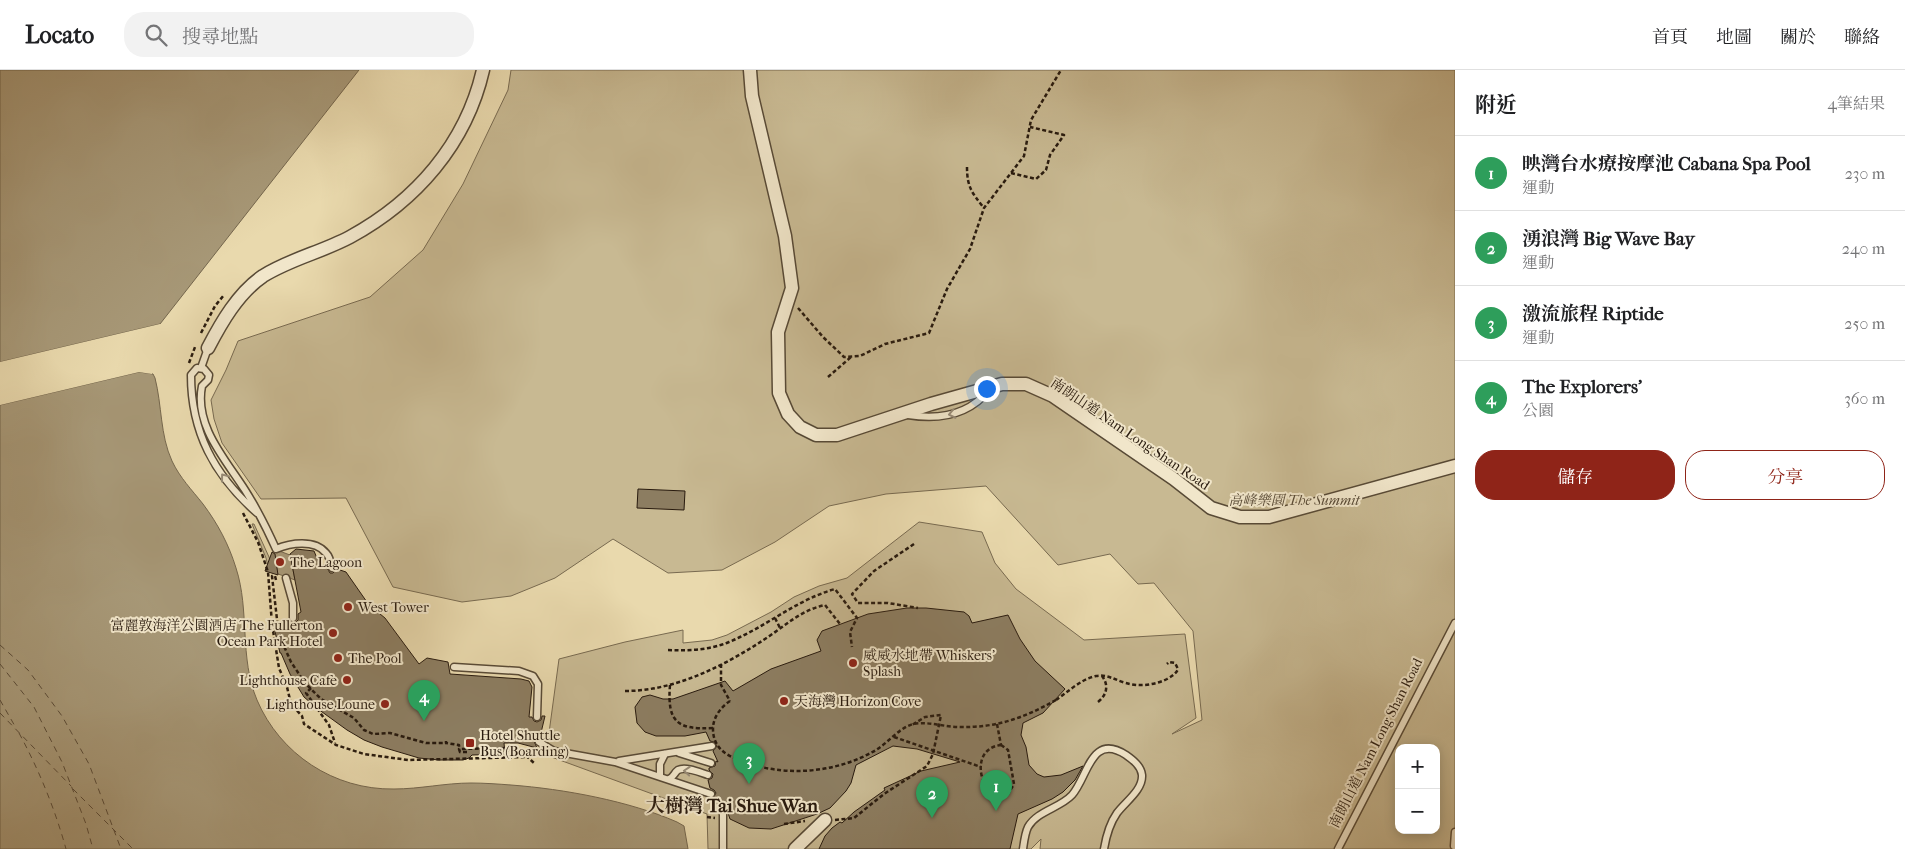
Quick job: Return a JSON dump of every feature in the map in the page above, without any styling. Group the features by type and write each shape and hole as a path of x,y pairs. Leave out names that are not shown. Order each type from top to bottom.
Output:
{"street":[{"path":"208,348 229,312 249,288 263,276 350,237 392,210 427,179 449,150 464,125 471,110 483,70"},
{"name":"南朗山道 Nam Long Shan Road","path":"750,70 752,96 785,236 792,288 778,332 779,393 788,414 800,427 816,435 837,435 1002,384 1026,384 1053,396 1174,479 1211,508 1240,517 1269,517 1455,466"},
{"path":"795,849 824,820"}],"lane":[{"path":"202,368 208,348"},
{"path":"192,381 196,385 202,386 207,383 209,378 208,372 202,368 197,368 192,372 192,381 194,413 207,451 240,498 257,513"},
{"path":"202,386 201,395 204,414 212,439 246,492 276,549 287,544 302,543 317,546 326,551 332,568"},
{"path":"286,578 293,603 293,618"},
{"name":"南朗山道 Nam Long Shan Road","path":"1338,849 1455,624"},
{"path":"454,667 519,671 533,676 537,679 538,684 537,717"},
{"path":"539,742 554,751 573,756 616,762 711,794"},
{"path":"616,762 712,746"},
{"path":"1023,849 1027,831 1032,822 1072,795 1093,756 1100,751 1108,749 1117,750 1125,754 1137,764 1142,775 1142,781 1116,814 1104,849"},
{"path":"678,753 710,763"},
{"path":"660,776 660,764 665,754"},
{"path":"669,779 674,777 676,771 681,769 708,775"},
{"path":"723,813 723,849"},
{"path":"1452,847 1455,832"}],"path":[{"path":"792,288 799,311 823,338 844,357 860,356 884,344 929,333 947,290 970,249 984,208 1024,156 1031,120 1061,70"},
{"path":"1011,173 1036,179 1046,170 1050,155 1064,135 1030,127"},
{"path":"967,167 969,189 984,208"},
{"path":"195,347 204,325 215,306 227,292"},
{"path":"828,377 851,356"},
{"path":"914,544 874,571 852,594 858,603 888,603 918,608"},
{"path":"276,580 272,572 268,572 278,668 288,687 291,704 302,716 304,724 336,745 364,754 408,760 528,757"},
{"path":"273,576 277,623 278,628 280,628 283,644 291,662 310,688 321,698 354,718 364,730 373,734 390,733 426,743 446,742 459,745 460,752 467,752"},
{"path":"668,650 692,650 714,647 729,642 775,618 798,603 835,589 857,618 850,632 852,647"},
{"path":"625,691 652,689 670,685 720,664 752,648 800,614 825,605 840,624"},
{"path":"775,618 781,628"},
{"path":"280,628 282,628 281,622"},
{"path":"912,725 925,723 959,727 997,724 1022,718 1056,700 1083,681 1102,676 1126,683 1148,685 1162,681 1177,672 1178,669 1175,663 1169,662 1166,664"},
{"path":"720,664 721,685 730,701 718,713 713,728 716,743 728,756 756,766 790,771 826,768 842,764 875,751 898,732 925,717 941,715 933,754 927,766 884,794 854,818 846,820"},
{"path":"1098,702 1104,696 1106,688 1102,676"},
{"path":"670,685 669,706 675,718 685,726 692,728 713,728"},
{"path":"310,688 306,694 329,725 336,745"},
{"path":"997,724 1001,745"},
{"path":"894,737 981,767"},
{"path":"1001,745 1008,750 1014,784 1010,791 1000,797 992,793 983,779 981,767 982,758 986,750 1001,745"},
{"path":"459,749 508,748 507,750 528,757 534,763"}],"green space":[{"name":"高峰樂園 The Summit","path":"511,70 1455,70 1455,849 1040,849 1041,839 1031,849 708,849 707,814 546,755 559,659 625,642 683,630 683,643 712,640 727,635 771,612 794,597 819,586 847,578 919,522 982,532 995,563 1016,589 1084,640 1185,634 1196,718 1172,734 1202,720 1193,631 1154,583 1138,584 1110,554 1058,565 986,486 886,494 829,506 775,542 722,570 668,573 613,539 555,578 511,596 462,602 393,587 346,498 261,499 222,443 214,419 211,400 238,341 370,297 423,250 463,184 508,90"},
{"path":"252,524 254,524 273,570 269,571 266,558"}],"shaded area":[{"path":"0,70 359,70 160,324 0,362"},
{"path":"139,372 153,374 165,441 172,461 182,478 213,519 230,551 240,584 248,667 257,700 267,719 280,737 295,752 330,776 372,788 404,789 476,783 531,787 617,802 658,815 684,826 688,849 0,849 0,405"},
{"name":"The Lagoon","path":"274,549 290,555 295,580 267,570"}],"pier":[{"path":"160,324 160,327 0,365 0,362"},
{"path":"138,370 152,371 152,374 139,372 0,405 0,403"}],"building":[{"path":"638,489 685,491 684,510 637,508"},
{"path":"296,549 314,551 319,563 326,566 330,573 337,569 346,572 369,605 385,618 419,664 427,658 448,662 450,674 529,681 532,687 529,717 532,717 537,722 541,720 542,716 545,716 540,737 534,741 537,748 518,743 504,743 505,754 472,755 463,760 419,758 364,740 318,709 304,697 290,674 280,653 273,623 283,622 284,625 289,621 295,623 298,620 298,614 301,612 290,554"},
{"path":"272,552 275,554 278,575 265,571"},
{"path":"907,608 964,612 969,616 972,623 1008,615 1020,639 1035,661 1065,689 1043,713 1023,723 1021,735 1026,747 1029,765 1037,774 1044,777 1061,775 1083,766 1075,780 1063,792 1018,814 1010,849 819,849 825,836 832,828 840,822 842,823 885,790 884,788 921,771 960,762 917,749 893,746 856,765 851,783 830,808 771,829 749,828 730,819 727,810 720,809 713,798 716,793 710,788 708,780 712,778 713,774 709,768 715,766 716,761 718,762 713,751 717,746 714,742 710,741 706,732 685,736 656,736 645,732 637,723 635,707 642,697 650,695 663,699 673,699 725,681 733,691 771,669 821,651 817,640 822,631 868,614"}],"ferry route":[{"path":"0,645 28,670 62,716 89,764 121,849"},
{"path":"0,664 34,707 62,762 86,824 93,849"},
{"path":"0,700 16,728"},
{"path":"0,713 71,786"},
{"path":"19,733 46,790 66,849"},
{"path":"73,789 133,849"}],"place":[{"name":"The Lagoon","path":"280,562"},
{"name":"West Tower","path":"348,607"},
{"name":"富麗敦海洋公園酒店 The Fullerton Ocean Park Hotel","path":"333,633"},
{"name":"The Pool","path":"338,658"},
{"name":"威威水地帶 Whiskers' Splash","path":"853,663"},
{"name":"Lighthouse Cafe","path":"347,680"},
{"name":"天海灣 Horizon Cove","path":"784,701"},
{"name":"Lighthouse Loune","path":"385,704"},
{"name":"The Explorers'","path":"424,721"},
{"name":"Hotel Shuttle Bus (Boarding)","path":"470,743"},
{"name":"激流旅程 Riptide","path":"749,784"},
{"name":"映灣台水療按摩池 Cabana Spa Pool","path":"996,811"},
{"name":"湧浪灣 Big Wave Bay","path":"932,818"}],"district":[{"name":"大樹灣 Tai Shue Wan","path":"732,806"}]}
